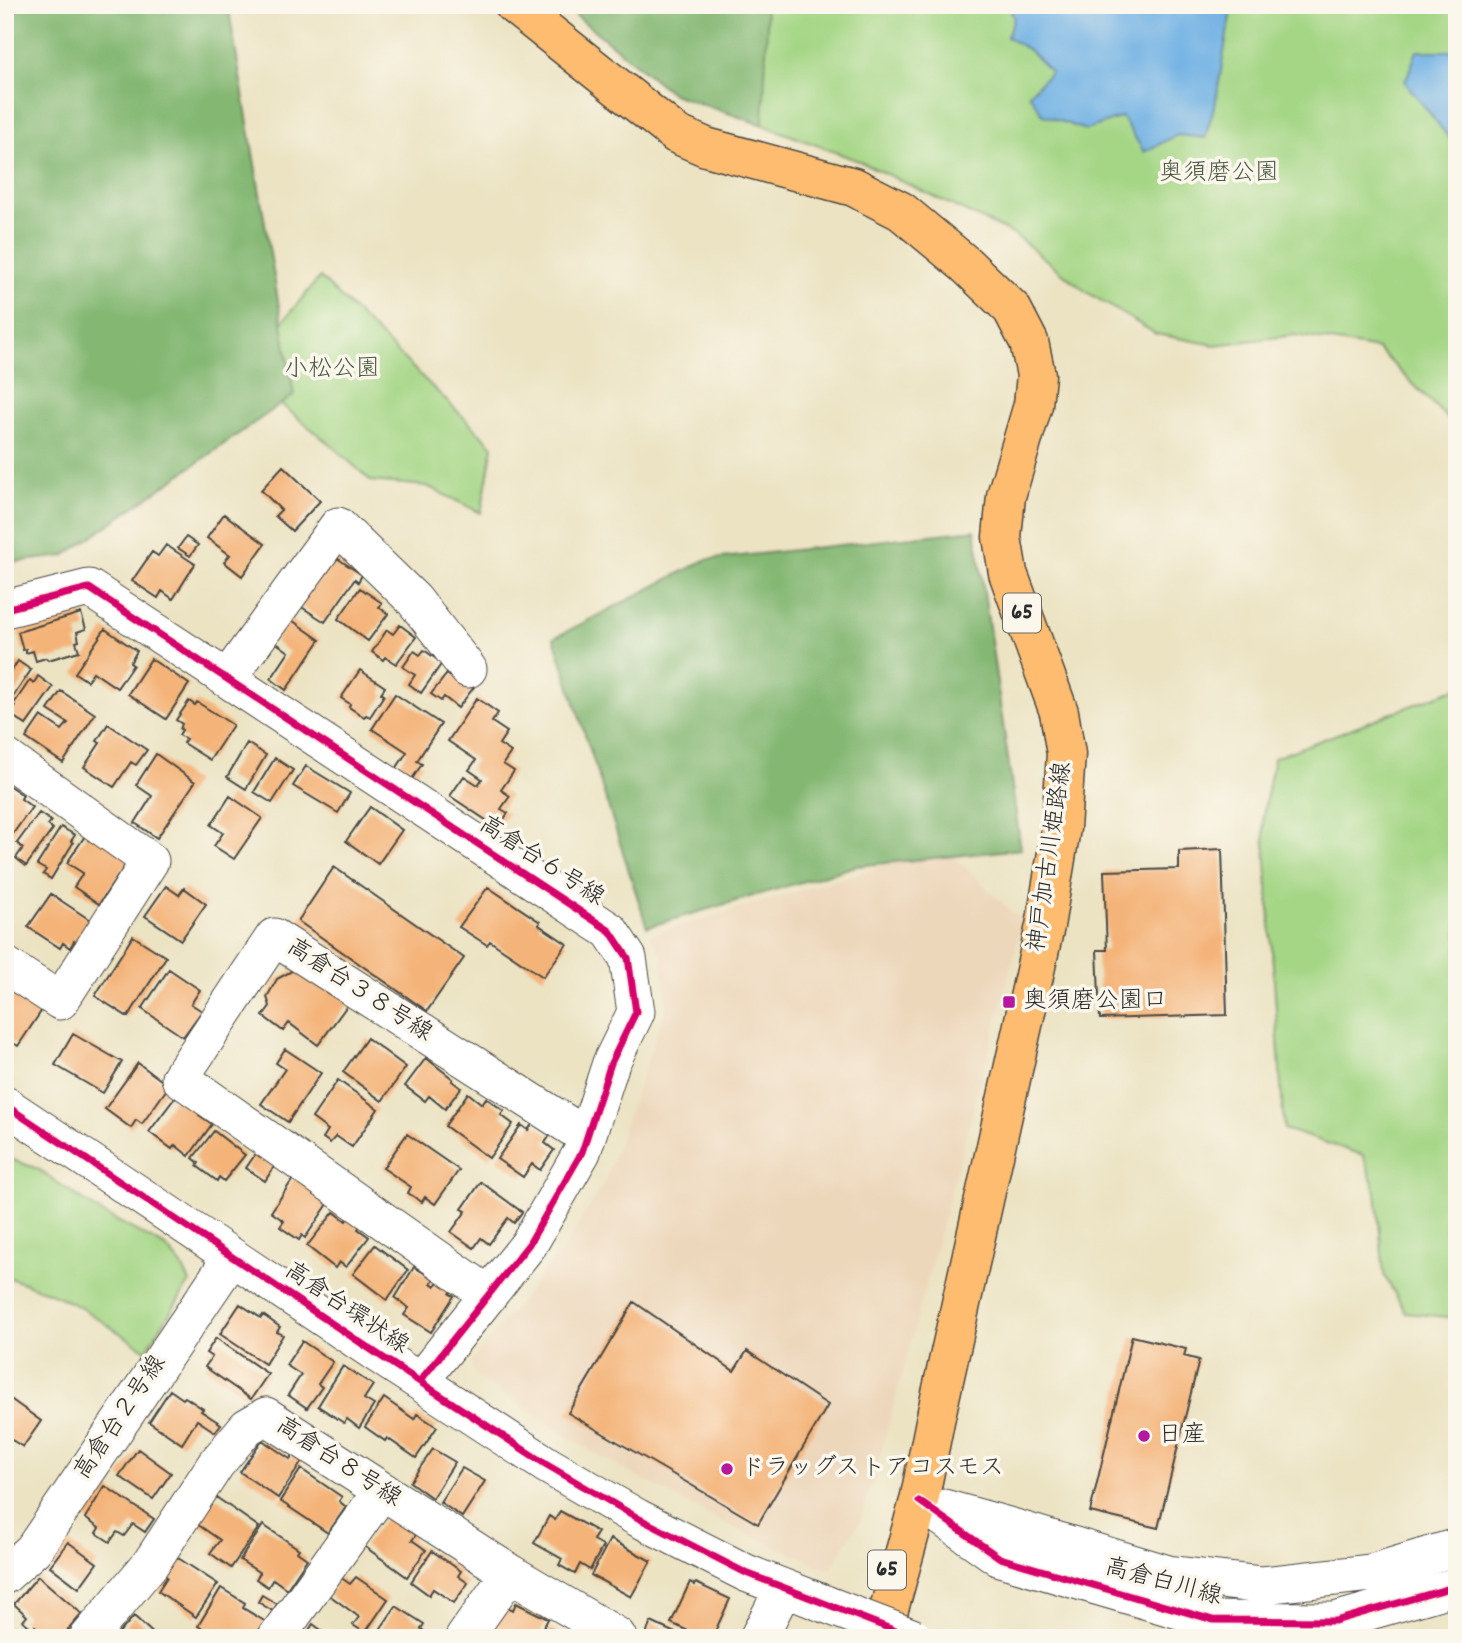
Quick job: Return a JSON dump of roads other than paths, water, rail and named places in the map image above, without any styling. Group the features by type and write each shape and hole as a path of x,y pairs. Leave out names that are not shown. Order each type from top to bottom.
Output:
{"main road":[{"name":"神戸加古川姫路線","path":"514,5 676,134 706,147 854,187 901,211 965,264 1012,309 1029,342 1036,375 1033,405 1006,496 1002,537 1007,573 1059,712 1066,754 1060,828 1045,926 919,1502 881,1638"},
{"name":"神戸加古川姫路線","path":"851,1638 919,1502"}],"street":[{"path":"227,679 338,526 414,600 468,669"},
{"name":"高倉台６号線","path":"5,610 89,588 610,931 628,958 636,1012 611,1063 582,1152 529,1244 421,1381"},
{"path":"5,757 150,861 60,1001 5,965"},
{"name":"高倉台３８号線","path":"489,1295 180,1079 274,936 587,1137"},
{"name":"高倉台環状線","path":"5,1105 547,1465 639,1518 746,1573 914,1638"},
{"name":"高倉台２号線","path":"5,1575 33,1550 232,1256"},
{"name":"高倉台８号線","path":"88,1638 151,1563 216,1464 247,1427 266,1416 510,1573 618,1638"},
{"path":"276,1638 383,1491"},
{"name":"高倉白川線","path":"919,1502 1168,1574 1262,1585 1371,1573 1457,1547"},
{"name":"高倉白川線","path":"919,1502 1000,1558 1213,1620 1335,1621 1457,1586"},
{"path":"464,1638 510,1573"},
{"path":"758,1638 784,1588"}],"water":[{"path":"1008,5 1232,5 1216,100 1205,138 1177,135 1144,152 1122,117 1085,130 1043,115 1029,94 1051,72 1030,51 1007,37 1014,18"},
{"path":"1417,51 1457,51 1457,148 1405,82"}],"place":[{"name":"奥須磨公園口","path":"1009,1002"},
{"name":"日産","path":"1144,1436"},
{"name":"ドラッグストアコスモス","path":"727,1469"}],"park label":[{"name":"奥須磨公園","path":"1219,174"},
{"name":"小松公園","path":"332,370"}]}
